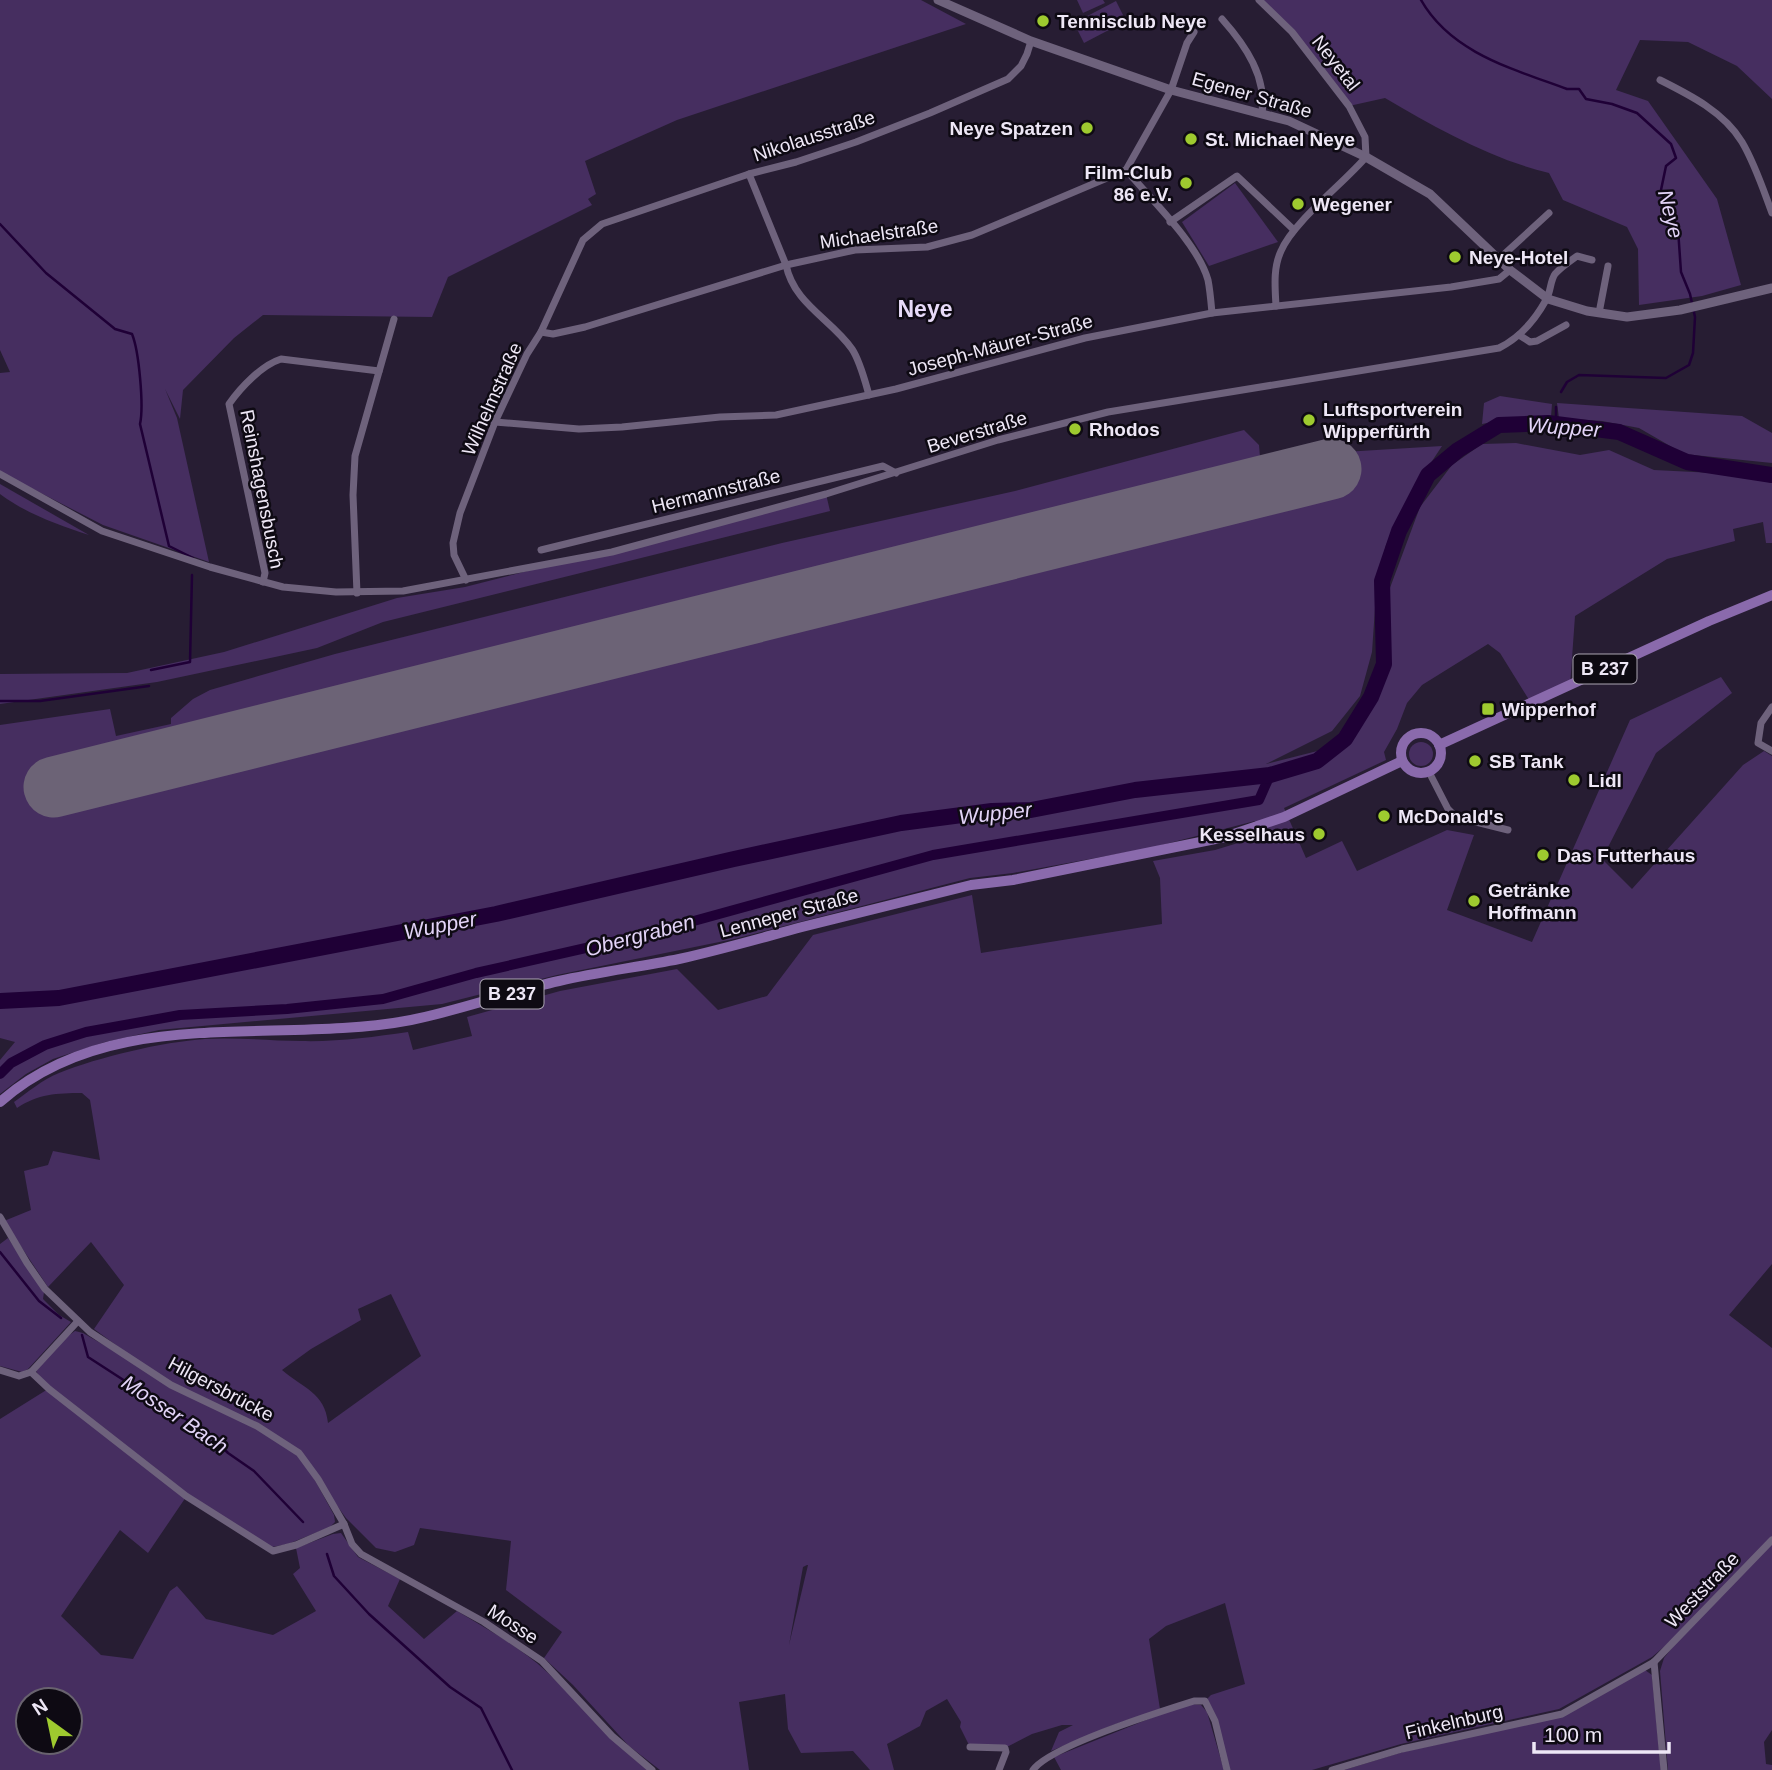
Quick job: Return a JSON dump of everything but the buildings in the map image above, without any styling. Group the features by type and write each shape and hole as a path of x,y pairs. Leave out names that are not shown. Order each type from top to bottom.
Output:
{"main road":[{"name":"B 237","path":"1439,745 1709,621 1772,595"},
{"path":"1424,733 1439,745 1440,757 1429,772 1410,771 1402,761 1402,747 1412,735 1424,733"},
{"name":"Lenneper Straße","path":"0,1102 13,1090 51,1066 85,1053 128,1043 203,1031 369,1027 410,1020 558,981 712,951 971,885 1021,878 1225,837 1284,817 1402,761"}],"street":[{"name":"Egener Straße","path":"938,0 1031,41 1171,90 1289,121 1366,157 1430,194 1510,271 1548,299 1599,313 1627,317 1680,310 1772,288"},
{"name":"Neyetal","path":"1259,0 1292,32 1349,106 1366,137 1366,157"},
{"path":"1222,19 1236,35 1259,74 1264,100 1262,114"},
{"path":"1194,32 1187,43 1171,90 1126,170 1199,260 1208,280 1212,313"},
{"name":"Nikolausstraße","path":"586,236 602,224 749,174 859,141 1008,79 1021,66 1031,41"},
{"path":"1660,80 1698,99 1741,140 1772,213"},
{"path":"1276,306 1275,276 1281,251 1294,230 1366,157"},
{"name":"Michaelstraße","path":"541,332 553,334 585,327 786,265 855,250 927,247 972,234 1126,170"},
{"path":"749,174 789,277 813,312 853,350 869,395"},
{"path":"1170,222 1237,176 1294,230"},
{"path":"1499,259 1538,220 1549,213"},
{"name":"Wilhelmstraße","path":"466,580 454,555 453,543 460,513 495,422 586,236"},
{"name":"Beverstraße","path":"0,474 102,531 263,582 283,587 357,593 403,591 612,552 897,473 998,440 1097,415 1499,348 1519,335 1548,299 1557,272 1577,256 1592,260"},
{"path":"1599,313 1608,266"},
{"name":"Joseph-Mäurer-Straße","path":"495,422 579,429 622,428 720,417 776,415 869,395 1085,338 1212,313 1499,279 1510,271"},
{"path":"357,593 353,495 355,456 394,319"},
{"path":"1519,335 1530,342 1537,341 1566,325"},
{"name":"Reinshagensbusch","path":"263,582 265,573 229,404 237,393 272,362 281,359 379,371"},
{"name":"Hermannstraße","path":"541,550 883,466 897,473"},
{"path":"1772,707 1761,723 1758,743 1772,751"},
{"path":"1429,772 1455,817 1508,830"},
{"name":"Hilgersbrücke","path":"0,1217 45,1289 78,1321 171,1385 257,1426 299,1453 332,1503"},
{"path":"0,1370 19,1376 31,1372 78,1321"},
{"path":"31,1372 48,1389 186,1496 273,1551 296,1545 344,1524"},
{"name":"Mosse","path":"332,1503 352,1544 361,1554 484,1622 542,1661 612,1736 652,1770"},
{"name":"Weststraße","path":"1654,1662 1772,1540"},
{"path":"1654,1662 1664,1770"},
{"name":"Finkelnburg","path":"1332,1770 1402,1749 1562,1714 1654,1662"},
{"path":"1033,1770 1048,1757 1075,1744 1194,1701 1205,1701 1210,1711 1227,1770"},
{"path":"970,1747 1005,1748 999,1770"}],"shaded area":[{"path":"0,0 921,0 966,24 677,120 585,161 596,194 588,199 592,205 448,277 432,317 263,315 234,338 183,390 180,419 165,389 177,418 209,562 103,525 0,472 0,373 10,372 0,350"},
{"path":"1077,0 1103,0 1105,3 1083,13"},
{"path":"1259,0 1772,0 1772,99 1737,66 1688,42 1640,40 1616,90 1648,101 1717,199 1741,285 1702,296 1639,305 1638,249 1627,227 1563,200 1549,173 1485,151 1385,98 1349,106 1292,32"},
{"path":"1116,1 1126,21 1084,43 1074,23"},
{"path":"1235,183 1278,242 1209,266 1182,222"},
{"path":"1500,396 1552,404 1551,417 1513,418 1482,424 1484,403"},
{"path":"1557,403 1742,416 1772,433 1772,463 1684,454 1639,428 1602,421 1559,418"},
{"path":"1244,430 1259,445 1260,457 1442,446 1409,496 1386,545 1377,579 1372,652 1360,696 1332,731 1266,764 1349,743 1375,691 1385,656 1381,612 1420,507 1452,465 1482,444 1516,443 1580,455 1609,450 1654,470 1734,474 1772,483 1772,543 1766,543 1763,522 1733,529 1735,541 1667,559 1575,616 1570,686 1531,703 1500,653 1488,644 1422,685 1407,703 1384,752 1386,760 1284,808 1306,858 1342,841 1357,871 1447,830 1474,835 1447,910 1532,942 1630,720 1721,677 1732,693 1656,753 1602,859 1632,889 1743,765 1764,751 1772,756 1772,1264 1729,1315 1772,1348 1772,1730 1764,1742 1766,1764 1772,1765 1772,1770 1668,1770 1660,1671 1664,1658 1691,1624 1652,1657 1559,1709 1401,1744 1312,1770 1230,1770 1207,1699 1211,1695 1245,1684 1225,1603 1166,1626 1149,1639 1160,1709 1051,1751 1059,1732 1073,1725 1062,1725 1032,1734 1005,1748 970,1747 960,1727 961,1722 947,1699 926,1711 920,1726 887,1744 894,1770 870,1770 853,1751 801,1753 788,1729 785,1694 739,1702 749,1770 660,1770 629,1746 573,1685 544,1658 562,1632 506,1590 511,1541 420,1528 414,1545 395,1552 376,1548 346,1518 305,1462 334,1515 335,1522 330,1527 288,1544 272,1547 186,1497 148,1553 120,1530 61,1616 101,1655 133,1659 170,1591 177,1586 206,1619 273,1635 316,1611 293,1574 300,1568 296,1548 341,1533 358,1557 400,1579 388,1606 424,1639 457,1611 537,1663 621,1747 648,1770 0,1770 0,1419 48,1389 36,1371 61,1341 75,1331 161,1378 94,1329 124,1285 91,1242 48,1287 4,1221 31,1210 24,1171 48,1165 53,1151 100,1160 90,1100 82,1093 56,1094 40,1097 17,1108 14,1102 35,1086 59,1073 93,1061 170,1043 205,1039 328,1041 408,1032 413,1050 472,1036 467,1017 560,991 677,969 718,1010 767,996 813,935 972,895 981,953 1162,924 1160,878 1153,861 1215,850 1261,836 1255,821 1150,848 1013,873 970,878 734,939 557,975 442,1004 159,1030 105,1042 53,1059 26,1074 0,1094 0,1060 15,1042 0,1038 0,725 110,709 116,736 171,724 171,718 193,699 210,690 335,654 782,543 1015,491","holes":["391,1294 421,1356 328,1423 318,1398 282,1370 311,1349 361,1320 358,1309","808,1565 789,1645 803,1567"]},
{"path":"0,484 89,535 54,523 21,507 0,494"},
{"path":"826,494 830,511 383,622 317,648 157,682 0,704 0,674 127,673 224,652 397,598 465,587"},
{"path":"1421,742 1429,746 1433,754 1429,762 1421,766 1413,762 1409,754 1413,746"},
{"path":"8,1238 44,1292 43,1299 59,1315 71,1322 28,1369 22,1372 0,1366 0,1244"},
{"path":"1645,1670 1652,1675 1661,1770 1344,1770 1403,1752 1562,1716"},
{"path":"1192,1704 1201,1705 1207,1712 1224,1770 1061,1770 1054,1757 1161,1714"}],"waterway":[{"name":"Neye","path":"1421,0 1449,33 1485,57 1567,89 1579,89 1586,99 1637,113 1671,144 1676,158 1666,166 1661,190 1678,229 1681,272 1695,317 1693,353 1689,365 1666,378 1579,375 1567,382 1561,392"},
{"path":"0,224 46,273 115,329 132,334 140,379 140,424 169,546 193,558"},
{"name":"Neye","path":"1556,407 1556,425"},
{"name":"Wupper","path":"0,1001 59,998 496,914 901,823 992,811 1031,810 1135,790 1270,775 1317,761 1345,739 1371,697 1384,664 1382,581 1399,531 1428,475 1458,450 1499,425 1548,423 1619,432 1687,462 1772,475"},
{"path":"151,670 190,662 192,575"},
{"path":"0,701 40,701 149,686"},
{"name":"Obergraben","path":"0,1074 11,1063 45,1045 86,1032 180,1015 287,1009 383,999 476,973 643,935 933,855 1259,800 1270,775"},
{"name":"Mosser Bach","path":"0,1252 39,1301 61,1318"},
{"name":"Mosser Bach","path":"82,1335 88,1357 204,1429 228,1453 254,1471 303,1522"},
{"name":"Mosser Bach","path":"327,1554 334,1576 369,1614 450,1687 481,1708 512,1770"}],"runway":[{"path":"54,787 1331,469"}],"place":[{"name":"Tennisclub Neye","path":"1043,21"},
{"name":"Neye Spatzen","path":"1087,128"},
{"name":"St. Michael Neye","path":"1191,139"},
{"name":"Film-Club 86 e.V.","path":"1186,183"},
{"name":"Wegener","path":"1298,204"},
{"name":"Neye-Hotel","path":"1455,257"},
{"name":"Luftsportverein Wipperfürth","path":"1309,420"},
{"name":"Rhodos","path":"1075,429"},
{"name":"Wipperhof","path":"1488,709"},
{"name":"SB Tank","path":"1475,761"},
{"name":"Lidl","path":"1574,780"},
{"name":"McDonald's","path":"1384,816"},
{"name":"Kesselhaus","path":"1319,834"},
{"name":"Das Futterhaus","path":"1543,855"},
{"name":"Getränke Hoffmann","path":"1474,901"}],"district":[{"name":"Neye","path":"925,309"}]}
